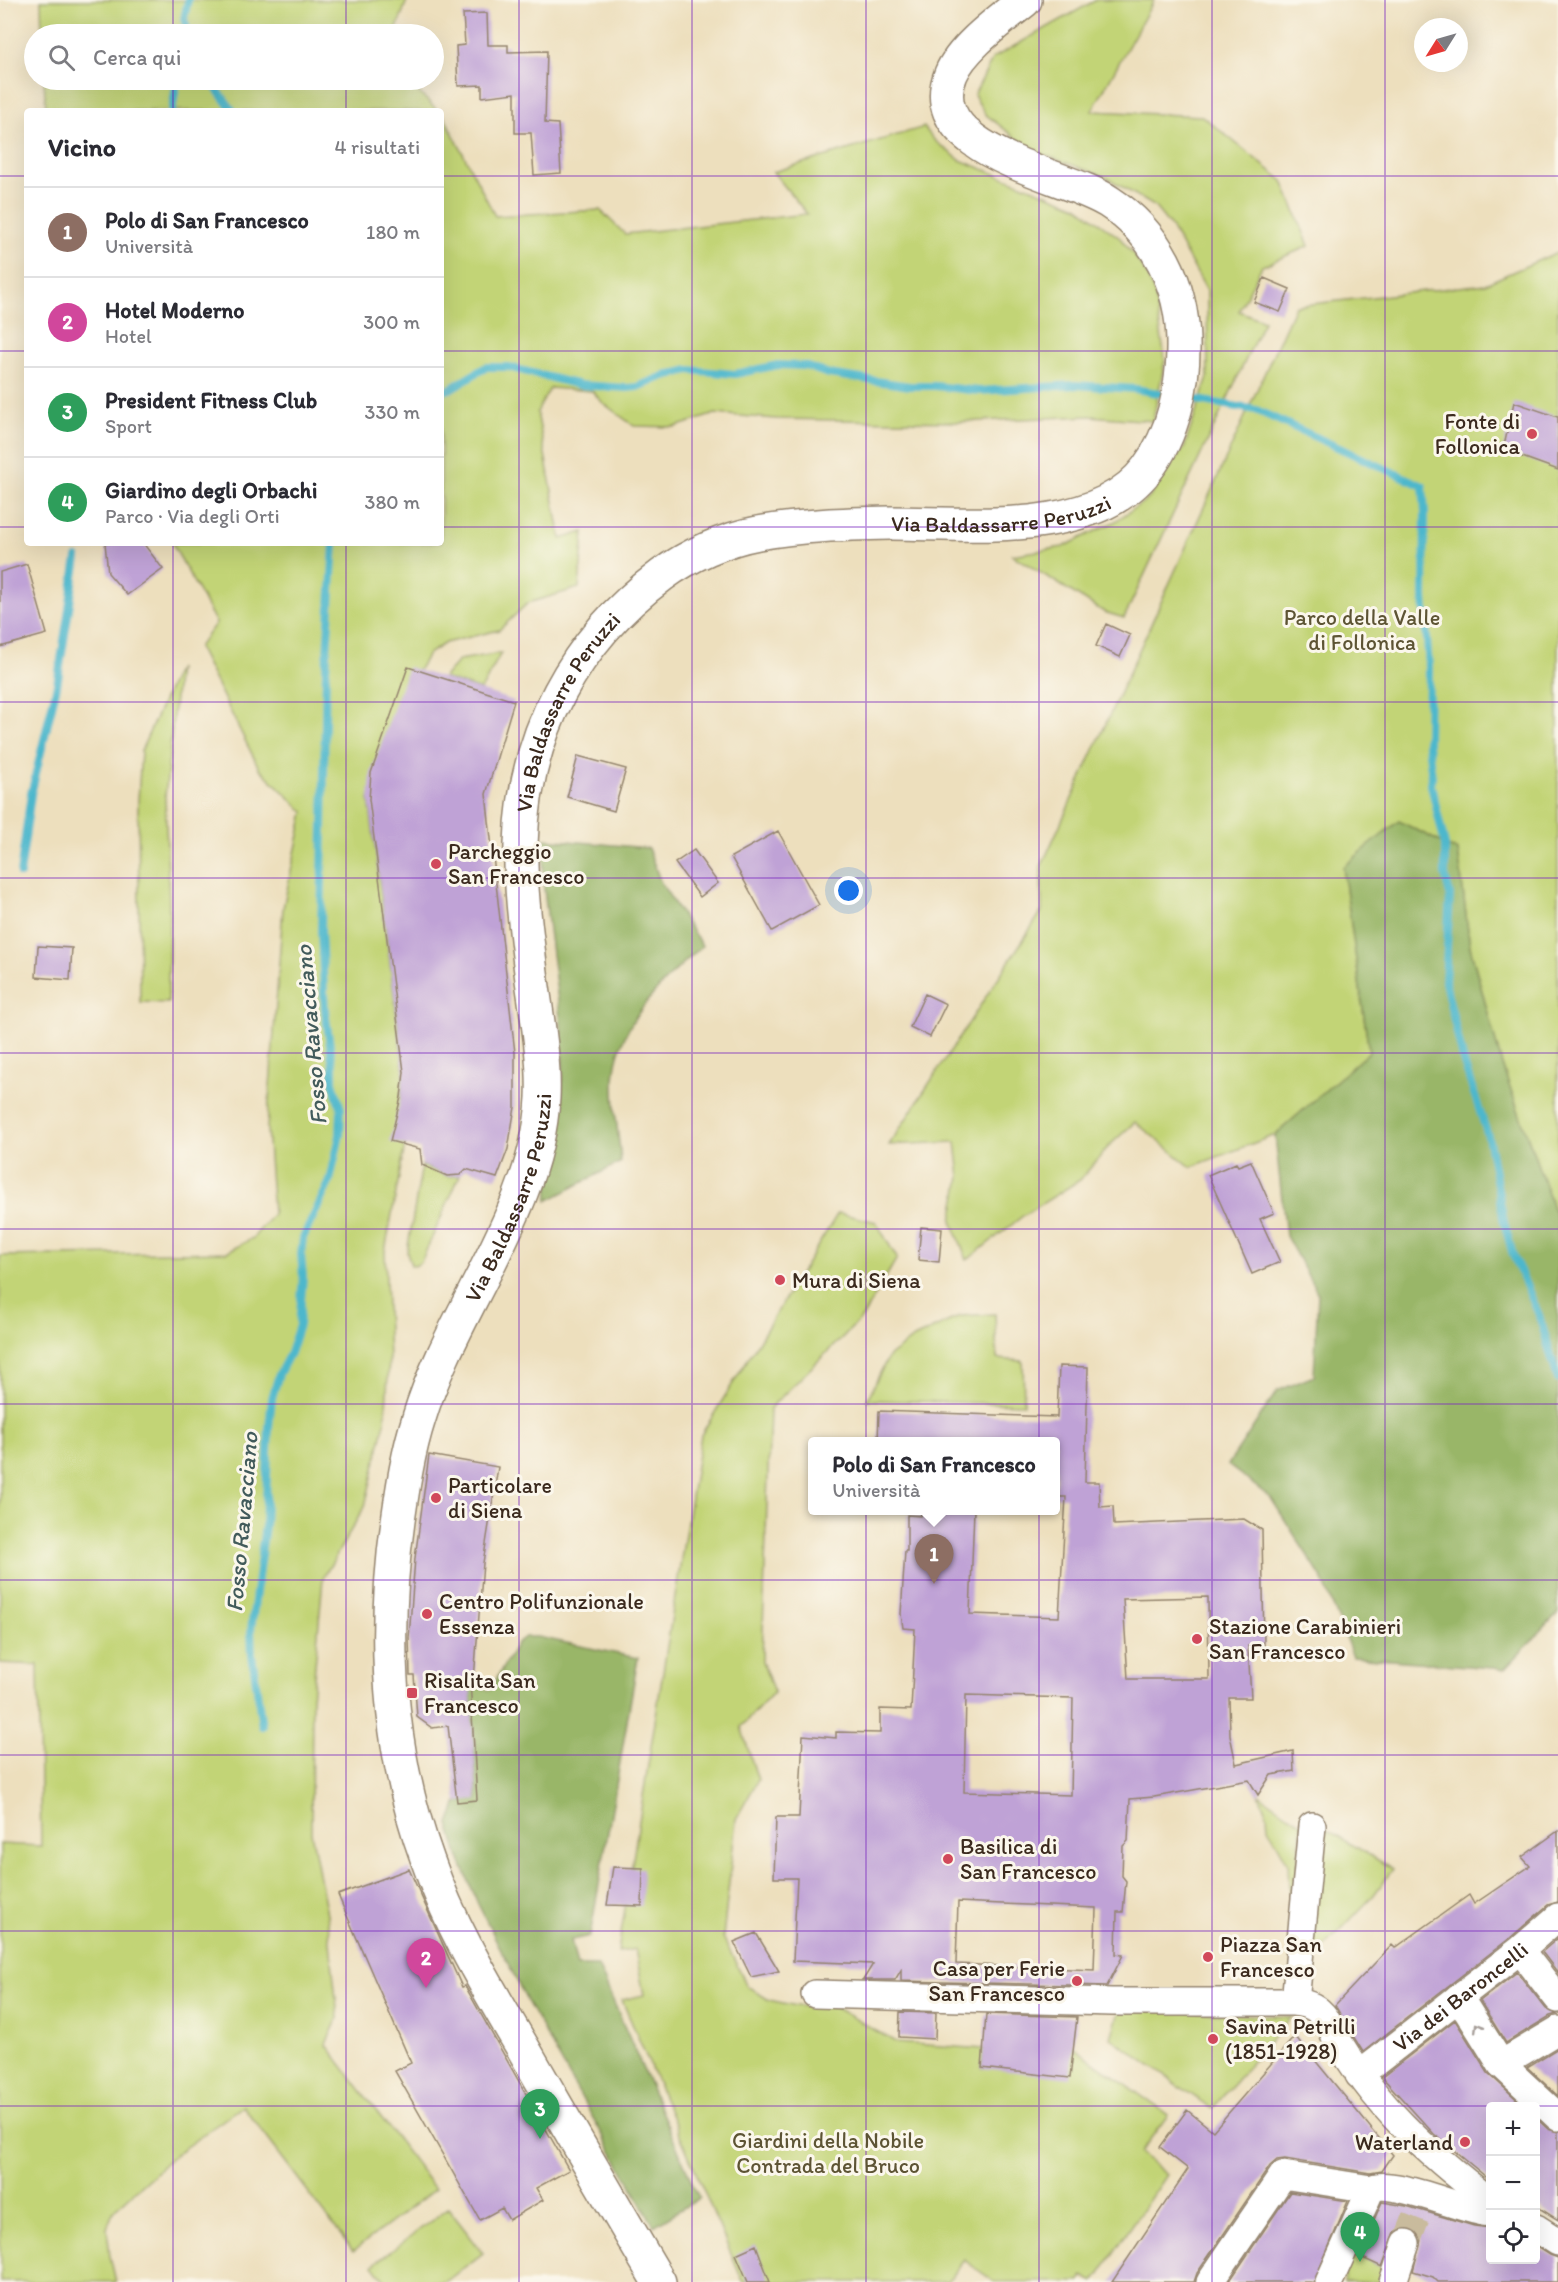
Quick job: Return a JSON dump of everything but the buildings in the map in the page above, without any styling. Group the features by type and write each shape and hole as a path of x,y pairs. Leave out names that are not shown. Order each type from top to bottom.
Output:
{"street":[{"name":"Via Baldassarre Peruzzi","path":"659,2282 477,1968 443,1901 425,1856 411,1807 397,1736 390,1679 389,1625 393,1558 404,1484 413,1438 427,1394 518,1199 532,1160 540,1125 543,1096 542,1063 521,867 522,829 531,763 546,719 572,668 603,630 653,582 676,566 719,544 761,532 864,524 1014,523 1078,513 1114,499 1133,485 1149,467 1169,430 1182,367 1183,331 1178,300 1169,271 1156,247 1114,205 1100,196 991,152 974,142 956,124 950,113 948,85 950,74 957,63 985,33 1024,0"},
{"path":"1295,2002 1312,1826"},
{"name":"Via dei Baroncelli","path":"1359,2075 1520,1950 1558,1917"},
{"path":"1527,1959 1558,2000"},
{"path":"815,1994 1099,2001 1295,2002 1312,2005 1330,2026 1359,2075 1375,2096 1410,2133 1454,2173 1486,2196"},
{"path":"1459,1997 1501,2064 1558,2117"},
{"path":"1501,2064 1558,2030"},
{"path":"1210,2282 1283,2175 1371,2189 1385,2185 1422,2202 1486,2212"},
{"path":"1329,2282 1371,2189"},
{"path":"1540,2231 1558,2242"},
{"path":"1393,2282 1406,2243"}],"green space":[{"path":"41,0 407,0 399,24 42,24"},
{"path":"1096,0 1154,0 1092,111 1202,116 1283,181 1309,246 1262,266 1239,311 1264,321 1124,618 1104,612 1012,555 1063,547 1114,522 1149,498 1184,448 1208,377 1207,291 1171,227 1154,206 1106,177 1033,151 985,114 974,95 993,58"},
{"path":"45,90 416,90 435,108 46,108"},
{"path":"444,117 495,216 600,210 625,234 807,214 773,172 924,127 935,141 960,160 1077,206 1120,238 1147,275 1155,295 1165,360 1153,421 1090,416 956,422 777,419 715,414 675,427 634,426 603,403 592,391 550,388 537,412 561,539 584,532 579,588 528,603 499,630 445,643 428,654 418,671 369,799 404,1072 401,1097 405,1145 385,1251 389,1360 385,1423 365,1506 323,1578 312,1699 311,1832 327,1914 338,2018 326,2044 435,2189 353,2251 243,2106 176,2154 114,2210 107,2228 116,2282 0,2282 0,1844 41,1846 38,1665 0,1663 0,1256 227,1252 253,1238 273,1214 267,1128 283,908 304,812 259,768 198,647 216,623 174,546 444,546"},
{"name":"Parco della Valle di Follonica","path":"1558,252 1558,1222 1502,1065 1470,947 1458,851 1343,867 1369,1052 1275,1135 1191,1167 1135,1122 1110,1145 1080,1180 1024,1215 967,1260 952,1221 960,1177 956,1142 889,1145 1042,911 1041,867 1295,306 1485,284"},
{"path":"501,653 481,690 443,678 459,660"},
{"path":"178,668 165,797 169,904 168,1003 140,1002 138,801 141,751"},
{"path":"1399,821 1458,851 1470,947 1502,1065 1558,1222 1558,1613 1505,1669 1353,1657 1323,1580 1271,1498 1228,1465 1277,1391 1314,1376 1318,1294 1286,1236 1275,1135 1369,1052 1343,867"},
{"path":"544,839 648,848 661,883 702,946 644,1005 624,1040 617,1059 614,1080 621,1162 547,1201 561,1107 563,1071 561,1025 543,882"},
{"path":"422,1165 447,1176 460,1175 421,1262 415,1266 411,1265 407,1252"},
{"name":"Giardini della Nobile Contrada del Bruco","path":"838,1213 876,1222 897,1258 862,1318 770,1408 762,1661 774,1692 741,1727 758,1780 736,1819 723,1937 747,1986 769,2000 797,2006 833,2006 897,2043 984,2049 982,2068 1073,2047 1168,2115 1140,2153 1166,2175 1094,2282 1083,2276 1080,2282 995,2282 964,2260 947,2282 743,2282 622,2000 644,1995 635,1949 618,1952 701,1435"},
{"path":"995,1314 997,1359 1023,1361 1024,1404 867,1400 888,1357 912,1339 960,1316"},
{"path":"525,1637 538,1637 638,1658 590,1936 571,1940 577,1966 598,1966 699,2198 654,2226 528,2003 478,1904 458,1855 449,1824 457,1802 477,1799 470,1686 490,1690 517,1643"},
{"path":"1259,1794 1302,1824 1290,1919 1288,1863 1268,1827 1267,1815"},
{"path":"1321,1826 1393,1869 1373,1896 1308,1964"},
{"path":"1120,2008 1291,2017 1212,2109 1111,2038"},
{"path":"448,2208 483,2253 445,2282 386,2282 373,2265"},
{"path":"1351,2253 1391,2271 1386,2282 1344,2282"}],"waterway":[{"name":"Fosso Ravacciano","path":"186,24 184,19 188,0"},
{"path":"172,108 175,90"},
{"name":"Fosso Ravacciano","path":"217,90 231,108"},
{"path":"444,391 486,367 508,367 580,385 627,388 637,387 664,376 689,370 735,374 778,365 805,366 828,374 910,386 935,386 979,391 1075,385 1135,389 1170,395"},
{"path":"1185,398 1256,410 1423,486 1424,597 1429,668 1428,744 1431,785 1445,845 1445,875 1450,895 1445,982 1464,1063 1488,1136 1504,1222 1513,1255 1539,1315 1558,1379"},
{"name":"Fosso Ravacciano","path":"262,1726 252,1655 251,1630 265,1525 272,1398 299,1325 303,1238 330,1181 340,1135 341,1109 333,1082 325,1011 321,931 326,670 334,546"},
{"path":"20,874 31,794 57,685 77,558"}],"tunnel":[{"path":"1406,2243 1420,2208"}],"place":[{"name":"Fonte di Follonica","path":"1532,434"},
{"name":"Parcheggio San Francesco","path":"436,864"},
{"name":"Mura di Siena","path":"780,1280"},
{"name":"Particolare di Siena","path":"436,1498"},
{"name":"Polo di San Francesco","path":"934,1584"},
{"name":"Centro Polifunzionale Essenza","path":"427,1614"},
{"name":"Stazione Carabinieri San Francesco","path":"1197,1639"},
{"name":"Risalita San Francesco","path":"412,1693"},
{"name":"Basilica di San Francesco","path":"948,1859"},
{"name":"Piazza San Francesco","path":"1208,1957"},
{"name":"Casa per Ferie San Francesco","path":"1077,1981"},
{"name":"Hotel Moderno","path":"426,1988"},
{"name":"Savina Petrilli (1851-1928)","path":"1213,2039"},
{"name":"President Fitness Club","path":"540,2139"},
{"name":"Waterland","path":"1465,2142"},
{"name":"Giardino degli Orbachi","path":"1360,2262"}]}
